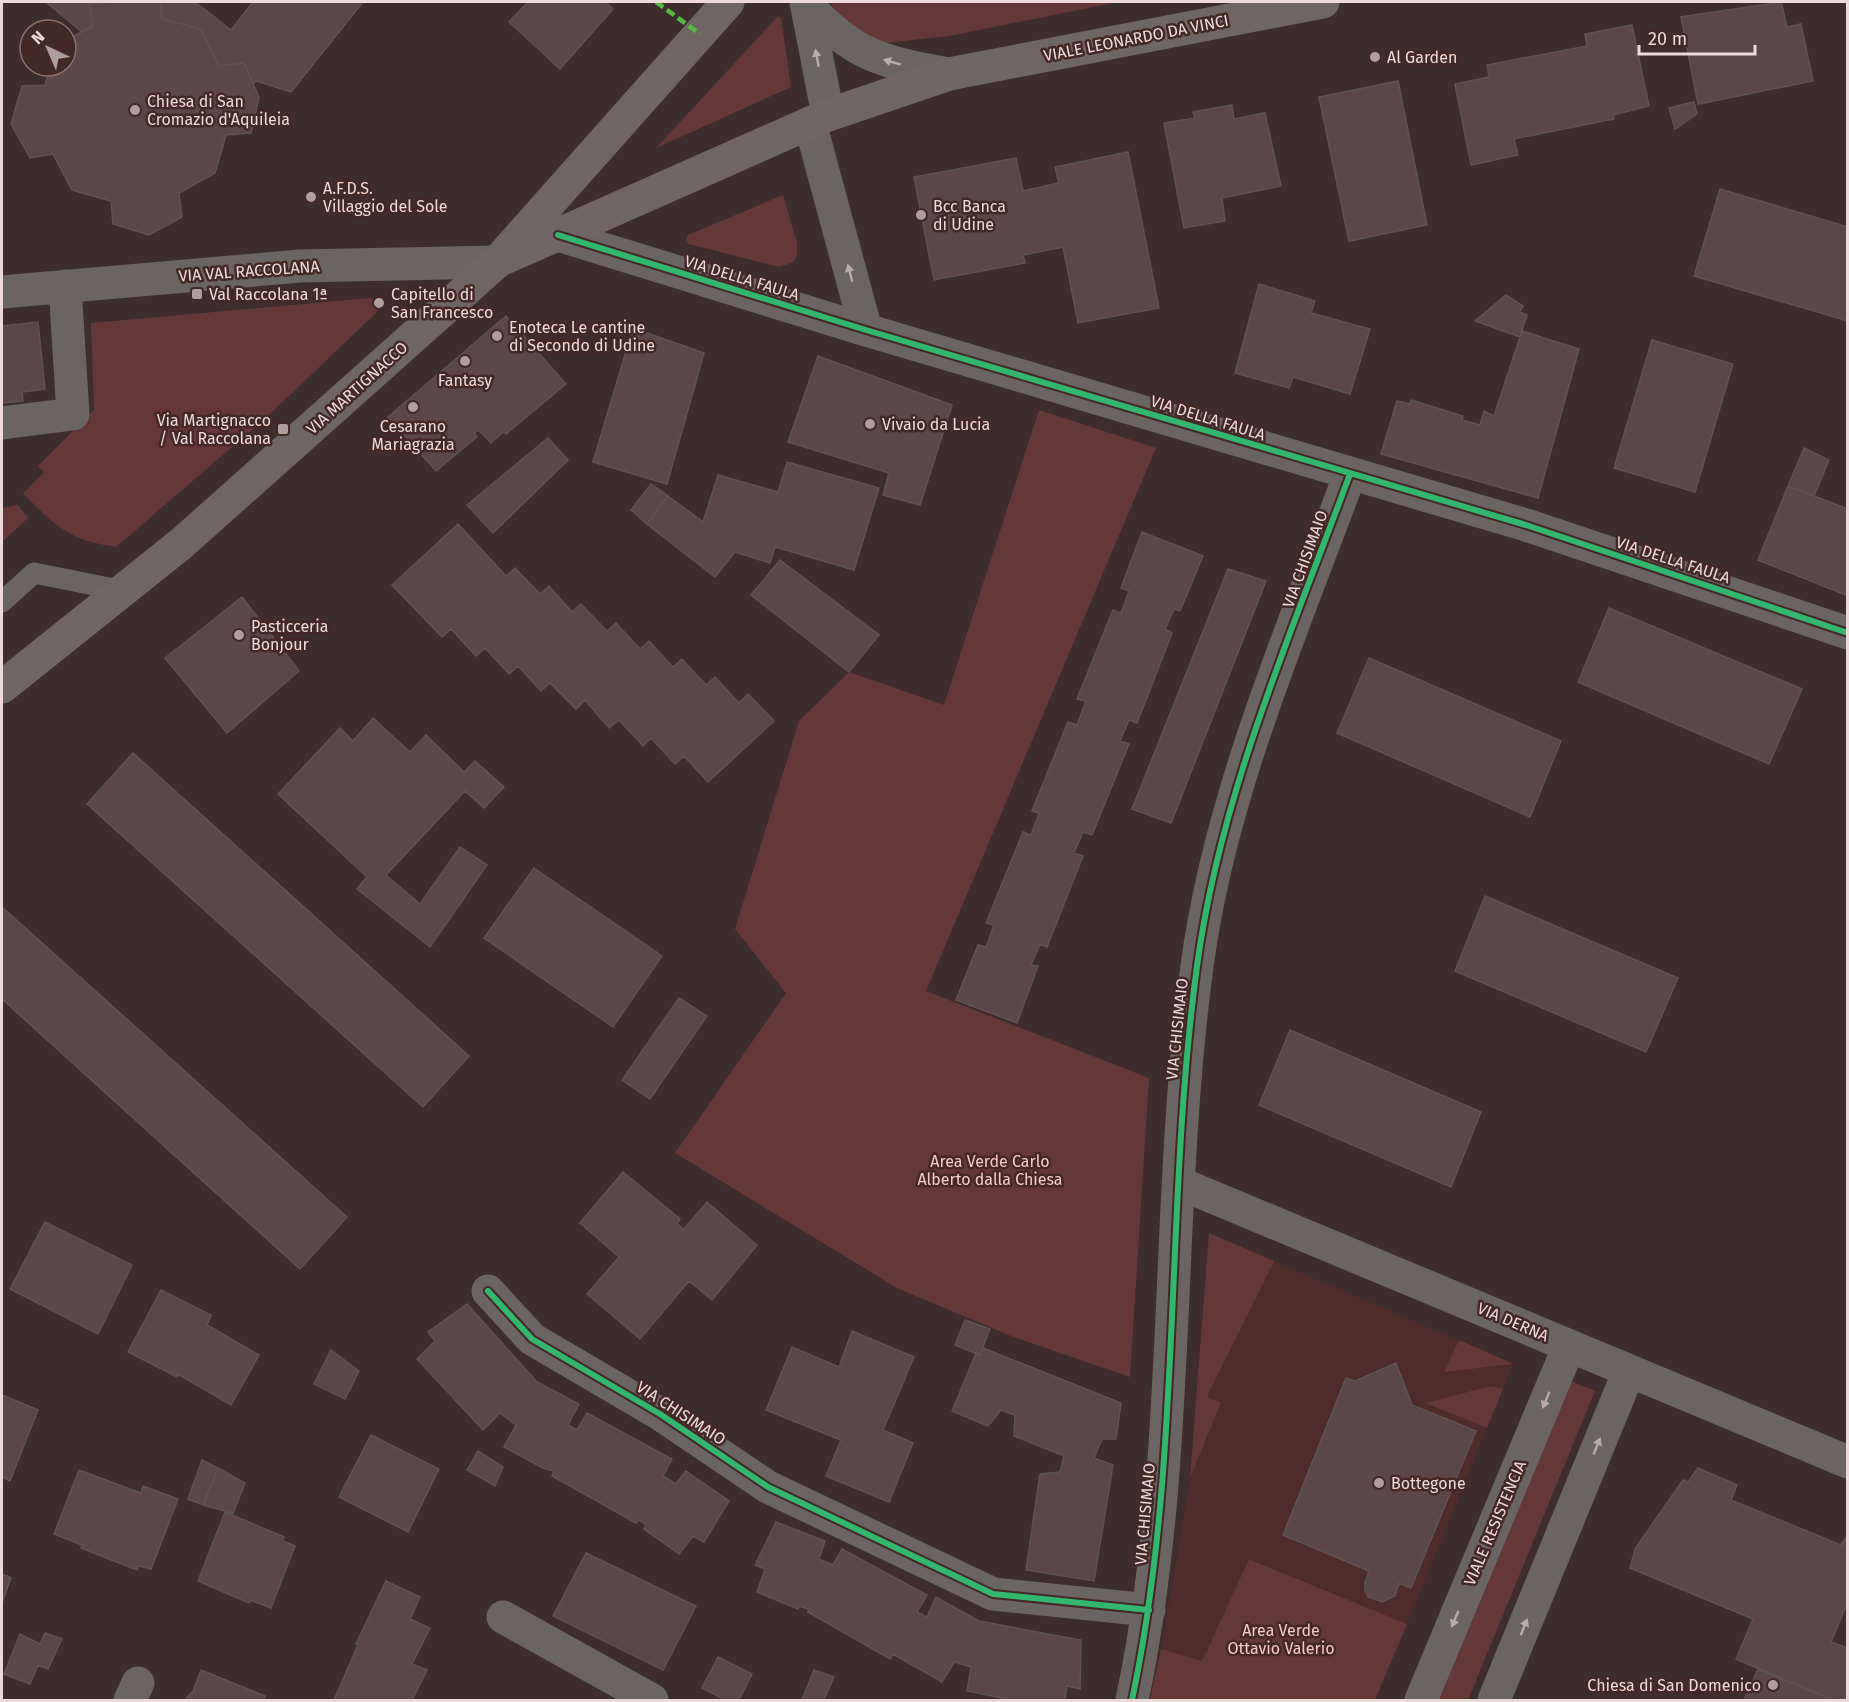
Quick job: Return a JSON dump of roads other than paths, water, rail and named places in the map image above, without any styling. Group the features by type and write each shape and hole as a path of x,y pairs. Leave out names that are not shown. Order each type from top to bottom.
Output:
{"main road":[{"name":"VIA MARTIGNACCO","path":"2,687 124,591 229,502 496,262 728,2"},
{"name":"VIALE LEONARDO DA VINCI","path":"496,262 819,119 950,74 1323,2"}],"street":[{"name":"VIALE LEONARDO DA VINCI","path":"806,2 838,36 869,55 895,64 950,74"},
{"name":"VIALE LEONARDO DA VINCI","path":"806,2 819,119"},
{"path":"819,119 866,330"},
{"name":"VIA DELLA FAULA","path":"558,235 866,330 1526,525 1848,633"},
{"name":"VIA VAL RACCOLANA","path":"2,292 300,266 496,262"},
{"path":"2,423 73,414 65,286"},
{"name":"VIA CHISIMAIO","path":"1132,1701 1149,1610 1162,1492 1188,1035 1198,962 1222,837 1256,730 1350,474"},
{"name":"VIA DERNA","path":"1179,1183 1848,1462"},
{"name":"VIA CHISIMAIO","path":"488,1291 532,1339 660,1414 768,1487 993,1594 1149,1610"},
{"name":"VIALE RESISTENCIA","path":"1421,1701 1569,1346"},
{"path":"1494,1701 1629,1371"},
{"path":"503,1617 652,1701"}],"lane":[{"path":"2,602 34,573 124,591"}],"place":[{"name":"Al Garden","path":"1375,57"},
{"name":"Chiesa di San Cromazio d'Aquileia","path":"135,110"},
{"name":"A.F.D.S. Villaggio del Sole","path":"311,197"},
{"name":"Bcc Banca di Udine","path":"921,215"},
{"name":"Val Raccolana 1ª","path":"197,294"},
{"name":"Capitello di San Francesco","path":"379,303"},
{"name":"Enoteca Le cantine di Secondo di Udine","path":"497,336"},
{"name":"Fantasy","path":"465,361"},
{"name":"Cesarano Mariagrazia","path":"413,407"},
{"name":"Vivaio da Lucia","path":"870,424"},
{"name":"Via Martignacco / Val Raccolana","path":"283,429"},
{"name":"Pasticceria Bonjour","path":"239,635"},
{"name":"Bottegone","path":"1379,1483"},
{"name":"Chiesa di San Domenico","path":"1773,1685"}],"park label":[{"name":"Area Verde Carlo Alberto dalla Chiesa","path":"990,1170"},
{"name":"Area Verde Ottavio Valerio","path":"1281,1639"}]}
